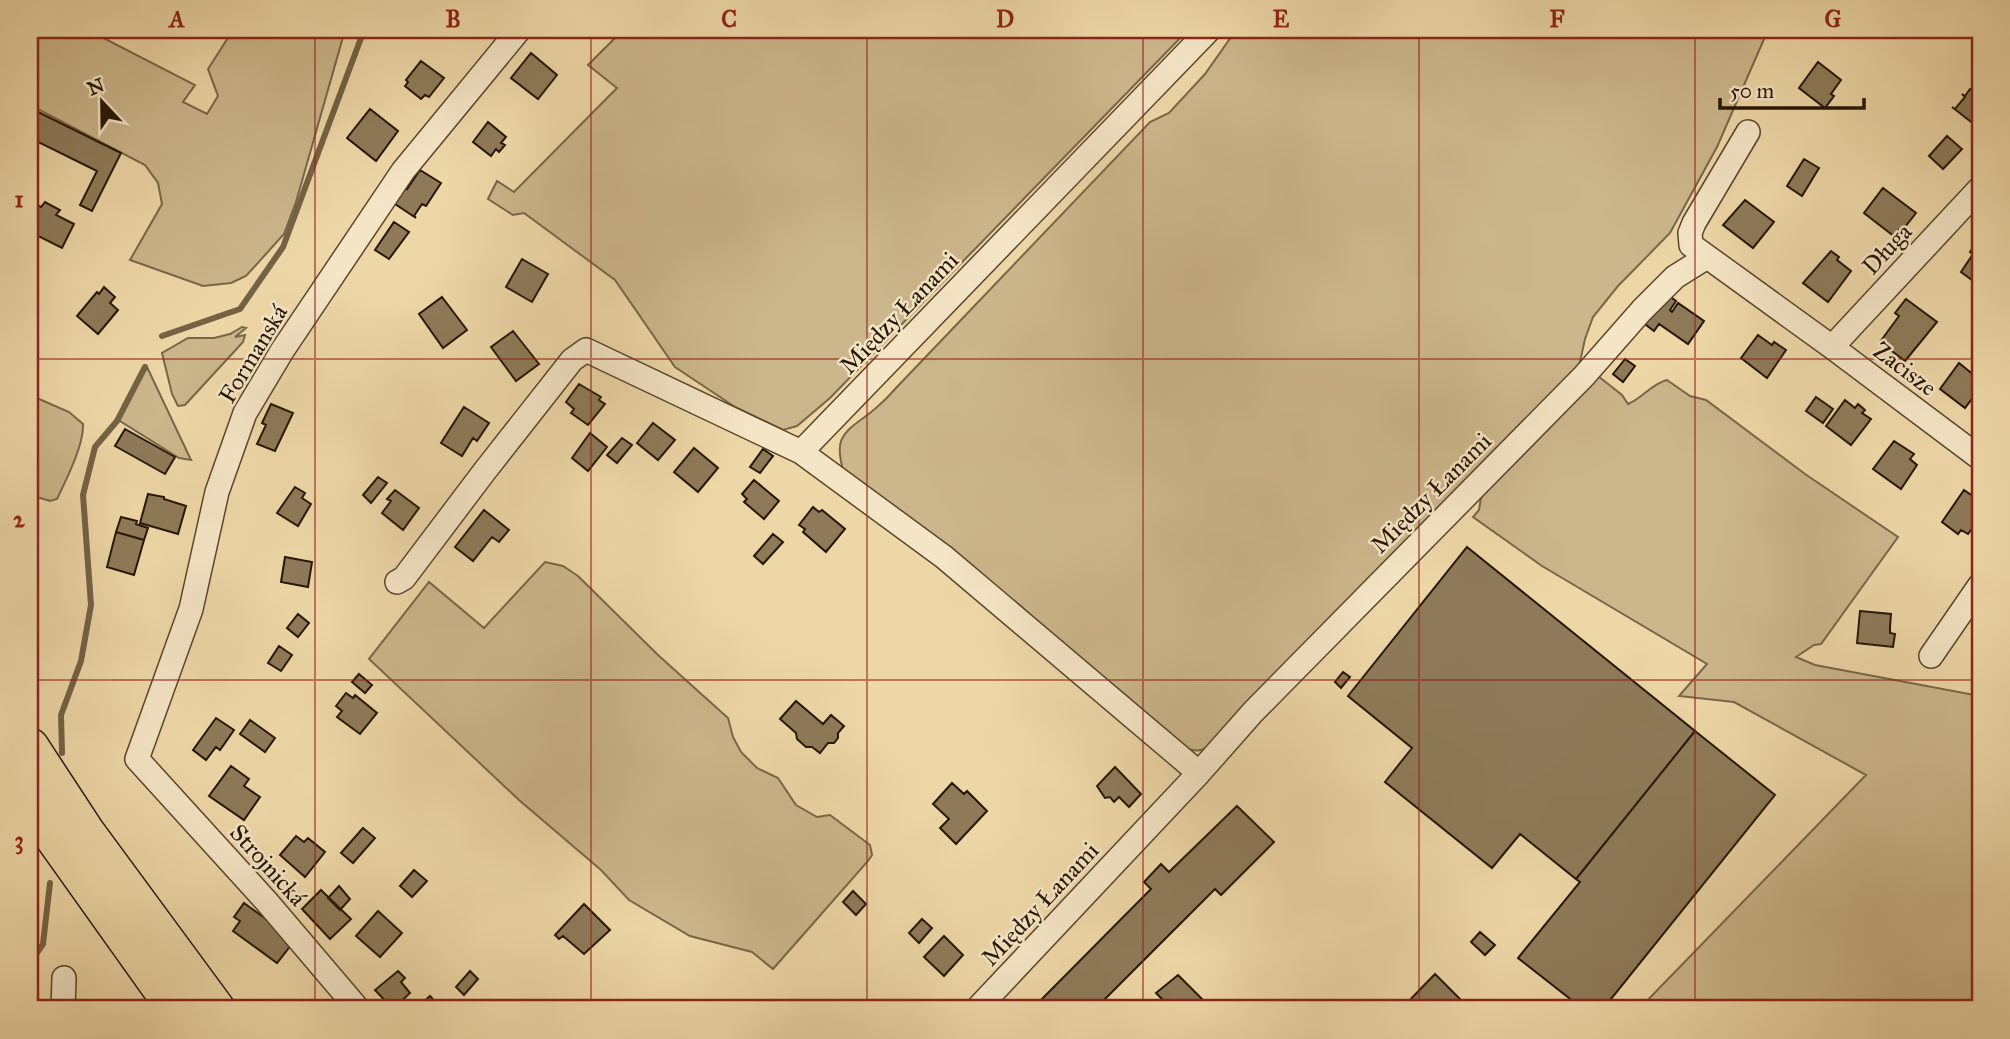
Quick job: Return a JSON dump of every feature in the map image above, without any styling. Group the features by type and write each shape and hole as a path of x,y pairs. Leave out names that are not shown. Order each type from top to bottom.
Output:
{"highway":[{"path":"30,747 85,831 215,1009"},
{"path":"30,804 176,1009"}],"street":[{"name":"Formanská","path":"137,759 191,609 217,492 245,413 282,351 403,171 519,30"},
{"name":"Między Łanami","path":"801,452 1209,30"},
{"path":"1748,132 1690,233 1690,245 1832,347"},
{"name":"Długa","path":"1832,347 1980,188"},
{"name":"Między Łanami","path":"976,1009 1199,773 1253,712 1584,376 1642,310 1675,277 1707,257"},
{"name":"Zacisze","path":"1832,347 1980,458"},
{"path":"397,582 404,578 572,360 586,350 801,452 944,557 1199,773"},
{"path":"1931,656 1980,585"},
{"name":"Strojnická","path":"137,759 267,902 358,1009"},
{"path":"63,1009 64,978"}],"shaded area":[{"path":"30,30 88,30 195,85 183,102 207,114 218,96 208,69 233,30 345,30 296,202 284,234 246,276 231,283 203,286 130,260 162,204 158,183 145,165 30,105"},
{"path":"623,30 1188,30 830,398 797,426 783,430 735,407 675,367 615,280 524,213 513,215 488,199 497,181 514,192 617,88 588,65"},
{"path":"1236,30 1768,30 1717,147 1670,233 1618,286 1593,317 1578,371 1207,748 1197,751 1168,739 1017,603 845,476 840,450 844,434 889,396 1150,122 1169,113 1205,74"},
{"path":"242,327 246,328 235,337 245,335 243,342 185,405 178,406 172,394 162,353 188,338 214,338 230,334"},
{"path":"147,367 191,460 179,458 119,419"},
{"path":"1598,376 1622,395 1628,404 1667,380 1690,396 1706,400 1805,474 1898,537 1821,644 1814,645 1796,657 1815,665 1980,696 1980,1009 1639,1009 1866,775 1734,702 1679,696 1707,664 1542,566 1473,517 1479,510 1482,492"},
{"path":"30,395 69,412 83,424 78,452 57,499 50,501 30,495"},
{"path":"545,562 563,566 578,576 658,655 728,718 733,737 741,752 757,768 778,778 796,805 817,817 830,815 870,845 872,855 868,861 773,969 752,952 690,936 629,900 601,870 519,800 369,659 429,582 484,628"}],"building":[{"path":"531,53 557,75 538,99 511,78"},
{"path":"421,61 444,78 429,97 425,95 421,99 405,86 408,82 406,80"},
{"path":"1818,62 1841,80 1825,108 1799,88"},
{"path":"1980,82 1980,97 1970,89 1973,91"},
{"path":"1970,89 1980,97 1980,129 1952,107 1955,109 1965,97 1962,94 1965,96"},
{"path":"30,108 121,153 92,211 80,205 97,171 30,138"},
{"path":"370,109 398,131 376,161 347,138"},
{"path":"488,122 506,137 501,143 505,145 499,152 496,149 491,156 473,142"},
{"path":"1947,136 1962,149 1943,169 1929,156"},
{"path":"1804,159 1819,168 1802,196 1787,186"},
{"path":"420,170 441,183 426,206 422,204 414,216 416,218 392,202 403,186 407,189"},
{"path":"1883,188 1916,213 1895,237 1864,213"},
{"path":"1745,200 1774,222 1753,248 1723,225"},
{"path":"30,202 41,207 45,202 60,210 56,215 74,224 62,248 30,232"},
{"path":"394,222 409,232 389,259 375,250"},
{"path":"1980,237 1980,286 1961,272"},
{"path":"1831,251 1839,257 1837,260 1851,271 1828,302 1803,283"},
{"path":"522,259 548,274 532,302 506,287"},
{"path":"104,287 115,297 110,303 118,310 98,334 77,316"},
{"path":"1664,292 1676,301 1670,310 1672,312 1678,303 1704,321 1688,344 1659,324 1654,331 1641,321"},
{"path":"442,297 467,330 443,348 419,314"},
{"path":"1906,299 1937,322 1905,361 1880,342 1899,316 1895,313"},
{"path":"513,331 539,364 516,381 491,347"},
{"path":"1758,335 1772,345 1774,342 1786,350 1767,378 1741,358"},
{"path":"1625,359 1635,366 1623,382 1613,374"},
{"path":"1959,363 1980,380 1980,388 1965,408 1940,389"},
{"path":"579,384 601,397 599,400 605,404 588,425 571,413 574,409 566,402"},
{"path":"1816,397 1833,409 1823,423 1806,411"},
{"path":"1845,400 1855,408 1858,404 1865,410 1862,413 1871,419 1851,445 1826,426"},
{"path":"271,404 293,413 275,451 257,444 266,425 262,423"},
{"path":"464,407 489,423 477,441 473,438 462,456 441,443"},
{"path":"653,423 675,440 658,460 637,443"},
{"path":"125,429 175,457 165,474 115,446"},
{"path":"590,433 607,447 588,471 572,458"},
{"path":"622,438 632,445 617,463 607,455"},
{"path":"1894,441 1914,454 1910,459 1917,465 1901,489 1873,469"},
{"path":"694,448 718,468 698,492 674,472"},
{"path":"763,449 773,456 760,473 750,467"},
{"path":"378,477 387,483 371,503 363,495"},
{"path":"754,480 779,501 764,519 744,502 747,499 742,494"},
{"path":"295,487 305,493 302,498 311,504 298,526 277,513"},
{"path":"395,490 419,508 403,530 382,513 391,501 387,499"},
{"path":"1964,490 1980,501 1980,518 1968,534 1961,530 1958,534 1942,522"},
{"path":"148,494 186,506 178,534 140,523"},
{"path":"813,507 819,512 822,510 845,529 826,552 803,532 805,529 799,525"},
{"path":"484,510 509,530 499,542 492,537 473,561 455,547"},
{"path":"121,517 137,521 136,524 148,528 144,540 116,532"},
{"path":"116,532 144,540 134,575 107,567"},
{"path":"773,534 783,542 763,564 754,556"},
{"path":"1467,547 1695,731 1576,879 1520,834 1492,868 1385,782 1412,748 1348,696"},
{"path":"285,557 312,562 308,587 281,582"},
{"path":"1860,611 1891,614 1890,633 1895,634 1893,647 1857,643"},
{"path":"298,614 309,623 298,637 287,628"},
{"path":"1979,628 1978,673 1976,642 1972,642 1972,631"},
{"path":"279,646 292,655 281,671 268,663"},
{"path":"1343,672 1350,677 1341,688 1335,682"},
{"path":"359,674 372,685 365,693 352,682"},
{"path":"346,693 353,698 355,695 377,713 360,734 337,717 342,711 336,706"},
{"path":"796,701 823,724 831,715 844,726 834,743 828,743 820,753 812,747 806,747 797,739 796,733 780,719"},
{"path":"216,718 234,730 220,750 216,747 206,760 193,750"},
{"path":"250,720 275,738 265,752 240,734"},
{"path":"1695,731 1775,795 1603,1009 1583,1009 1518,958 1580,882 1576,879"},
{"path":"231,766 249,779 244,786 260,797 244,820 209,796"},
{"path":"1115,767 1141,794 1129,807 1119,797 1114,802 1110,797 1105,798 1097,786"},
{"path":"952,783 964,794 967,791 987,811 956,844 940,828 949,819 933,804"},
{"path":"1237,806 1274,842 1221,895 1215,889 1095,1009 1032,1009 1151,889 1144,882 1161,864 1169,872"},
{"path":"363,828 375,838 353,863 341,853"},
{"path":"296,836 304,842 308,838 325,852 305,877 280,855"},
{"path":"414,870 427,881 412,897 400,886"},
{"path":"339,886 350,899 340,910 328,898"},
{"path":"321,890 351,919 330,939 302,909"},
{"path":"853,891 866,904 856,915 843,902"},
{"path":"244,903 295,940 277,963 233,931 240,921 234,917"},
{"path":"584,904 610,930 584,954 563,936 559,939 555,935"},
{"path":"378,911 402,933 380,957 356,936"},
{"path":"922,919 932,928 919,943 909,933"},
{"path":"1480,932 1495,945 1485,955 1471,942"},
{"path":"944,936 963,955 944,976 924,957"},
{"path":"398,971 405,978 401,982 410,993 393,1009 375,990"},
{"path":"470,971 478,979 464,995 456,987"},
{"path":"1435,974 1470,1009 1403,1007"},
{"path":"1178,975 1212,1009 1172,1009 1156,993"},
{"path":"430,996 442,1009 416,1009"},
{"path":"1103,1001 1111,1009 1095,1009"}],"waterway":[{"path":"162,336 240,309 283,247 364,30"},
{"path":"62,753 61,715 81,661 91,605 83,495 95,447 117,421 145,367"},
{"path":"30,963 43,944 50,883"}]}
